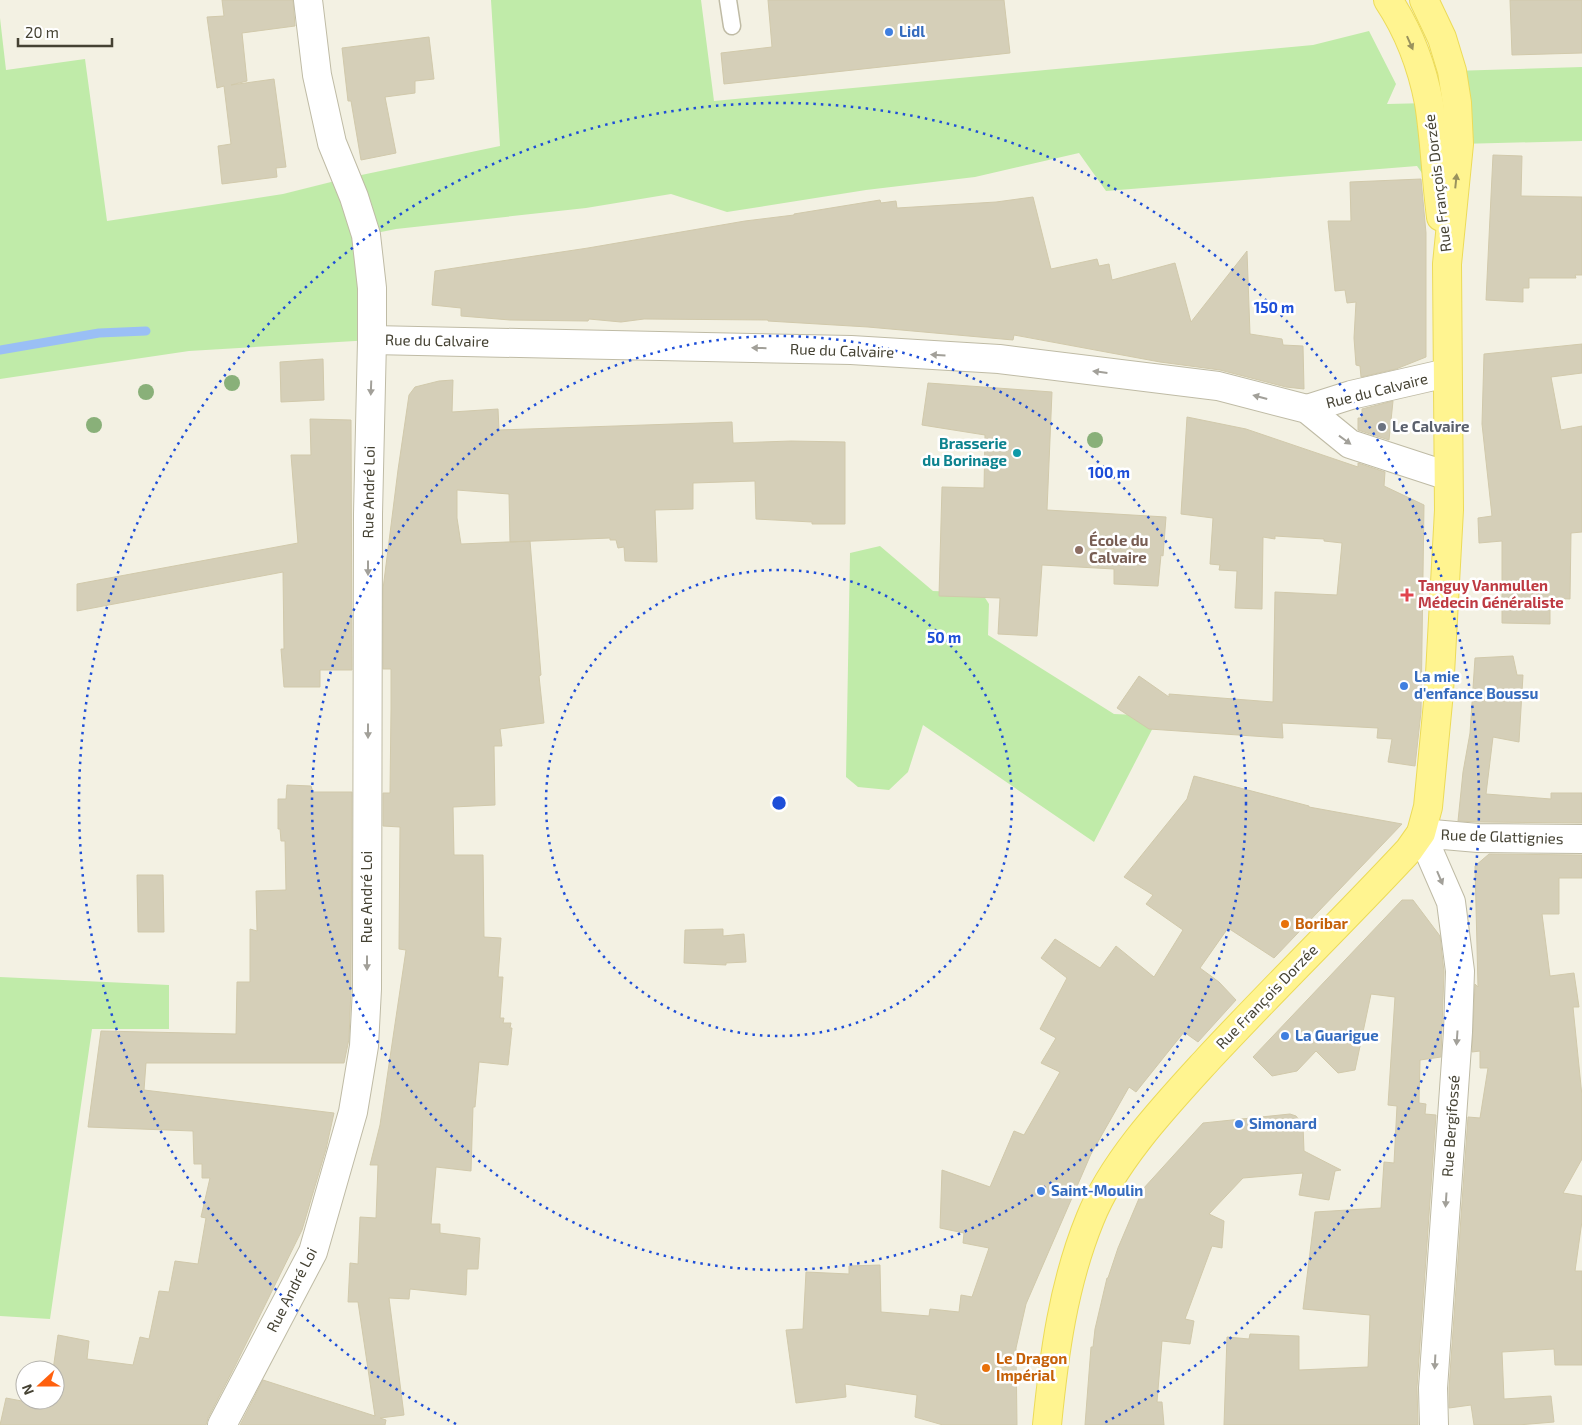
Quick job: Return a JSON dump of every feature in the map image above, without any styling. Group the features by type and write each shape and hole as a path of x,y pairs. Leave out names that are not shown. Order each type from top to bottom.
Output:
{"main road":[{"name":"Rue François Dorzée","path":"1388,0 1412,47 1421,71 1429,103 1447,264"},
{"name":"Rue François Dorzée","path":"1046,1425 1056,1341 1075,1261 1090,1218 1111,1178 1157,1115 1264,999 1403,857 1421,833 1428,807 1432,782 1439,692 1448,519 1447,264 1459,131 1452,71 1442,38 1424,0"}],"street":[{"name":"Rue André Loi","path":"222,1425 313,1252 353,1112 364,1046 367,989 368,514 372,288 366,235 354,196 332,143 317,75 308,0"},
{"name":"Rue du Calvaire","path":"372,340 851,350 999,359 1218,386 1307,409 1350,444 1448,476"},
{"name":"Rue du Calvaire","path":"1307,409 1351,394 1447,373"},
{"name":"Rue de Glattignies","path":"1421,833 1478,838 1582,839"},
{"name":"Rue Bergifossé","path":"1421,833 1451,902 1460,971 1458,1032 1433,1388 1434,1425"}],"lane":[{"path":"728,0 732,26"}],"green space":[{"path":"491,0 701,0 714,101 1313,45 1369,31 1396,84 1387,104 1429,103 1438,196 1417,166 1106,191 1079,153 975,177 866,190 727,212 671,194 586,208 396,229 366,235 372,340 189,351 0,379 0,18 6,70 85,59 107,221 283,194 347,178 500,146"},
{"path":"1582,67 1582,141 1459,144 1452,71"},
{"path":"880,546 933,591 982,593 989,604 988,635 1114,714 1159,716 1094,842 923,725 908,772 889,790 858,787 846,777 850,553"},
{"path":"0,977 169,985 169,1029 92,1029 50,1319 0,1316"}],"building":[{"path":"222,0 293,0 295,26 242,33 247,81 231,85 274,79 286,167 276,168 277,177 222,184 218,146 231,144 224,86 217,88 207,17 224,16"},
{"name":"Lidl","path":"768,0 1004,0 1010,53 724,84 721,53 772,47"},
{"path":"1510,0 1582,0 1582,53 1512,55"},
{"path":"429,37 434,79 415,81 415,93 385,97 396,153 361,160 351,101 348,101 342,48"},
{"path":"1493,155 1522,156 1521,196 1582,197 1582,275 1575,275 1576,278 1529,278 1529,288 1523,288 1523,302 1486,300"},
{"path":"1421,179 1426,233 1426,357 1396,369 1361,377 1360,366 1356,365 1354,338 1356,302 1347,303 1345,290 1335,291 1328,221 1351,221 1350,182"},
{"path":"1033,197 1051,269 1097,259 1099,266 1109,264 1112,280 1175,263 1191,322 1247,251 1250,334 1282,339 1283,345 1303,346 1304,389 1286,387 1220,370 1160,362 1014,335 1013,340 768,320 644,319 621,322 589,319 588,321 510,320 461,316 461,308 432,305 435,271 880,200 881,203 896,201 897,208 996,202"},
{"path":"1582,344 1582,373 1551,377 1561,430 1582,426 1582,532 1571,533 1570,599 1550,598 1550,624 1502,623 1502,541 1479,543 1478,518 1492,516 1482,424 1484,354"},
{"path":"323,359 324,400 281,402 280,362"},
{"path":"453,380 452,412 498,409 499,430 732,422 733,443 845,442 845,524 812,524 812,522 756,519 755,481 693,483 693,509 655,510 657,562 625,561 624,547 618,548 616,540 610,540 610,538 530,541 544,723 500,729 502,746 494,746 495,805 453,807 454,855 483,855 484,937 501,938 498,977 503,977 500,1018 504,1018 503,1023 511,1023 510,1028 512,1028 508,1065 479,1062 475,1107 473,1107 471,1171 436,1167 431,1224 440,1224 440,1233 480,1238 478,1269 467,1269 466,1295 410,1289 409,1299 389,1298 404,1415 380,1418 386,1420 385,1425 240,1425 263,1380 375,1416 358,1302 348,1302 350,1263 358,1264 360,1217 376,1218 378,1165 370,1165 380,1125 406,950 399,949 400,827 383,826 383,793 390,793 391,669 383,669 383,589 409,395 415,387 439,381","holes":["457,490 509,494 510,542 461,544 457,518"]},
{"path":"928,383 1052,392 1047,510 1166,517 1163,556 1161,555 1158,586 1114,584 1114,569 1042,565 1037,636 998,634 1000,598 939,596 942,487 984,488 985,435 922,425"},
{"path":"1393,401 1389,440 1358,430 1358,418 1362,418 1362,409"},
{"path":"1187,417 1246,429 1358,467 1358,463 1385,472 1384,486 1424,505 1421,712 1415,766 1388,762 1392,739 1377,738 1378,728 1282,723 1283,738 1149,729 1117,708 1139,676 1169,697 1169,694 1273,702 1275,592 1337,595 1342,543 1324,541 1324,539 1275,536 1275,539 1263,537 1262,609 1235,608 1237,571 1219,570 1220,565 1210,564 1213,518 1181,514"},
{"path":"310,419 351,420 352,670 320,670 320,687 284,687 281,649 284,649 283,572 77,611 77,584 298,543 291,455 311,455"},
{"path":"1513,656 1517,675 1523,675 1519,742 1493,737 1486,794 1551,799 1551,793 1582,793 1582,823 1458,821 1463,772 1470,733 1475,658"},
{"path":"1194,776 1309,807 1402,824 1274,958 1228,928 1200,968 1219,982 1236,1000 1198,1042 1184,1032 1136,1092 1129,1087 1091,1154 1026,1304 1016,1348 1017,1425 943,1425 915,1417 917,1395 845,1384 846,1397 796,1403 786,1330 803,1329 806,1272 849,1274 849,1266 880,1265 881,1312 929,1316 930,1309 959,1312 961,1295 972,1297 989,1248 963,1243 964,1233 940,1228 942,1170 990,1187 1014,1131 1024,1135 1060,1072 1041,1063 1056,1038 1040,1029 1067,978 1041,958 1055,939 1100,968 1116,946 1154,977 1183,930 1146,904 1153,895 1124,877 1187,799"},
{"path":"287,785 311,786 313,792 352,792 351,989 349,1039 344,1063 146,1063 144,1090 334,1113 326,1149 302,1230 206,1425 0,1425 6,1398 15,1400 15,1410 65,1410 65,1360 54,1360 58,1335 89,1341 87,1359 133,1365 140,1337 149,1339 159,1291 169,1292 175,1261 198,1264 206,1218 201,1217 210,1178 202,1178 202,1164 194,1164 193,1131 88,1127 101,1031 236,1034 237,982 250,982 250,929 257,931 256,891 286,890 285,841 281,841 280,829 278,829 278,799 286,799"},
{"path":"1489,854 1582,855 1582,878 1559,878 1559,914 1542,914 1550,976 1574,973 1579,1007 1573,1007 1582,1096 1582,1159 1563,1193 1582,1196 1582,1221 1575,1271 1582,1271 1582,1365 1555,1365 1554,1349 1502,1352 1504,1399 1551,1396 1554,1422 1518,1425 1474,1425 1471,1405 1449,1408 1468,1117 1480,1118 1488,1068 1480,1068 1480,1051 1472,1052 1475,984 1478,987 1475,866"},
{"path":"137,875 163,875 164,932 138,932"},
{"path":"1402,900 1413,900 1440,936 1444,972 1441,1057 1420,1060 1419,1103 1426,1104 1425,1114 1436,1115 1417,1387 1418,1425 1224,1425 1227,1337 1249,1339 1250,1334 1299,1336 1299,1370 1368,1367 1370,1315 1303,1309 1315,1212 1381,1208 1384,1162 1394,1163 1397,1106 1388,1105 1395,997 1371,994 1355,1070 1338,1073 1316,1051 1297,1071 1272,1076 1253,1057"},
{"path":"723,929 723,936 744,934 746,962 726,963 726,965 684,963 685,930"},
{"path":"1290,1114 1296,1116 1303,1125 1304,1151 1341,1170 1335,1171 1329,1200 1299,1195 1303,1173 1243,1178 1209,1214 1224,1221 1222,1248 1212,1246 1185,1319 1194,1321 1190,1344 1162,1341 1157,1402 1162,1402 1164,1425 1085,1425 1091,1347 1093,1347 1095,1329 1107,1278 1143,1189 1203,1123"}],"waterway":[{"path":"0,350 99,333 146,331"}],"place":[{"name":"Lidl","path":"889,32"},
{"name":"Le Calvaire","path":"1382,427"},
{"name":"Brasserie du Borinage","path":"1017,453"},
{"name":"École du Calvaire","path":"1079,550"},
{"name":"Tanguy Vanmullen Médecin Généraliste","path":"1407,595"},
{"name":"La mie d'enfance Boussu","path":"1404,686"},
{"name":"Boribar","path":"1285,924"},
{"name":"La Guarigue","path":"1285,1036"},
{"name":"Simonard","path":"1239,1124"},
{"name":"Saint-Moulin","path":"1041,1191"},
{"name":"Le Dragon Impérial","path":"986,1368"}]}
